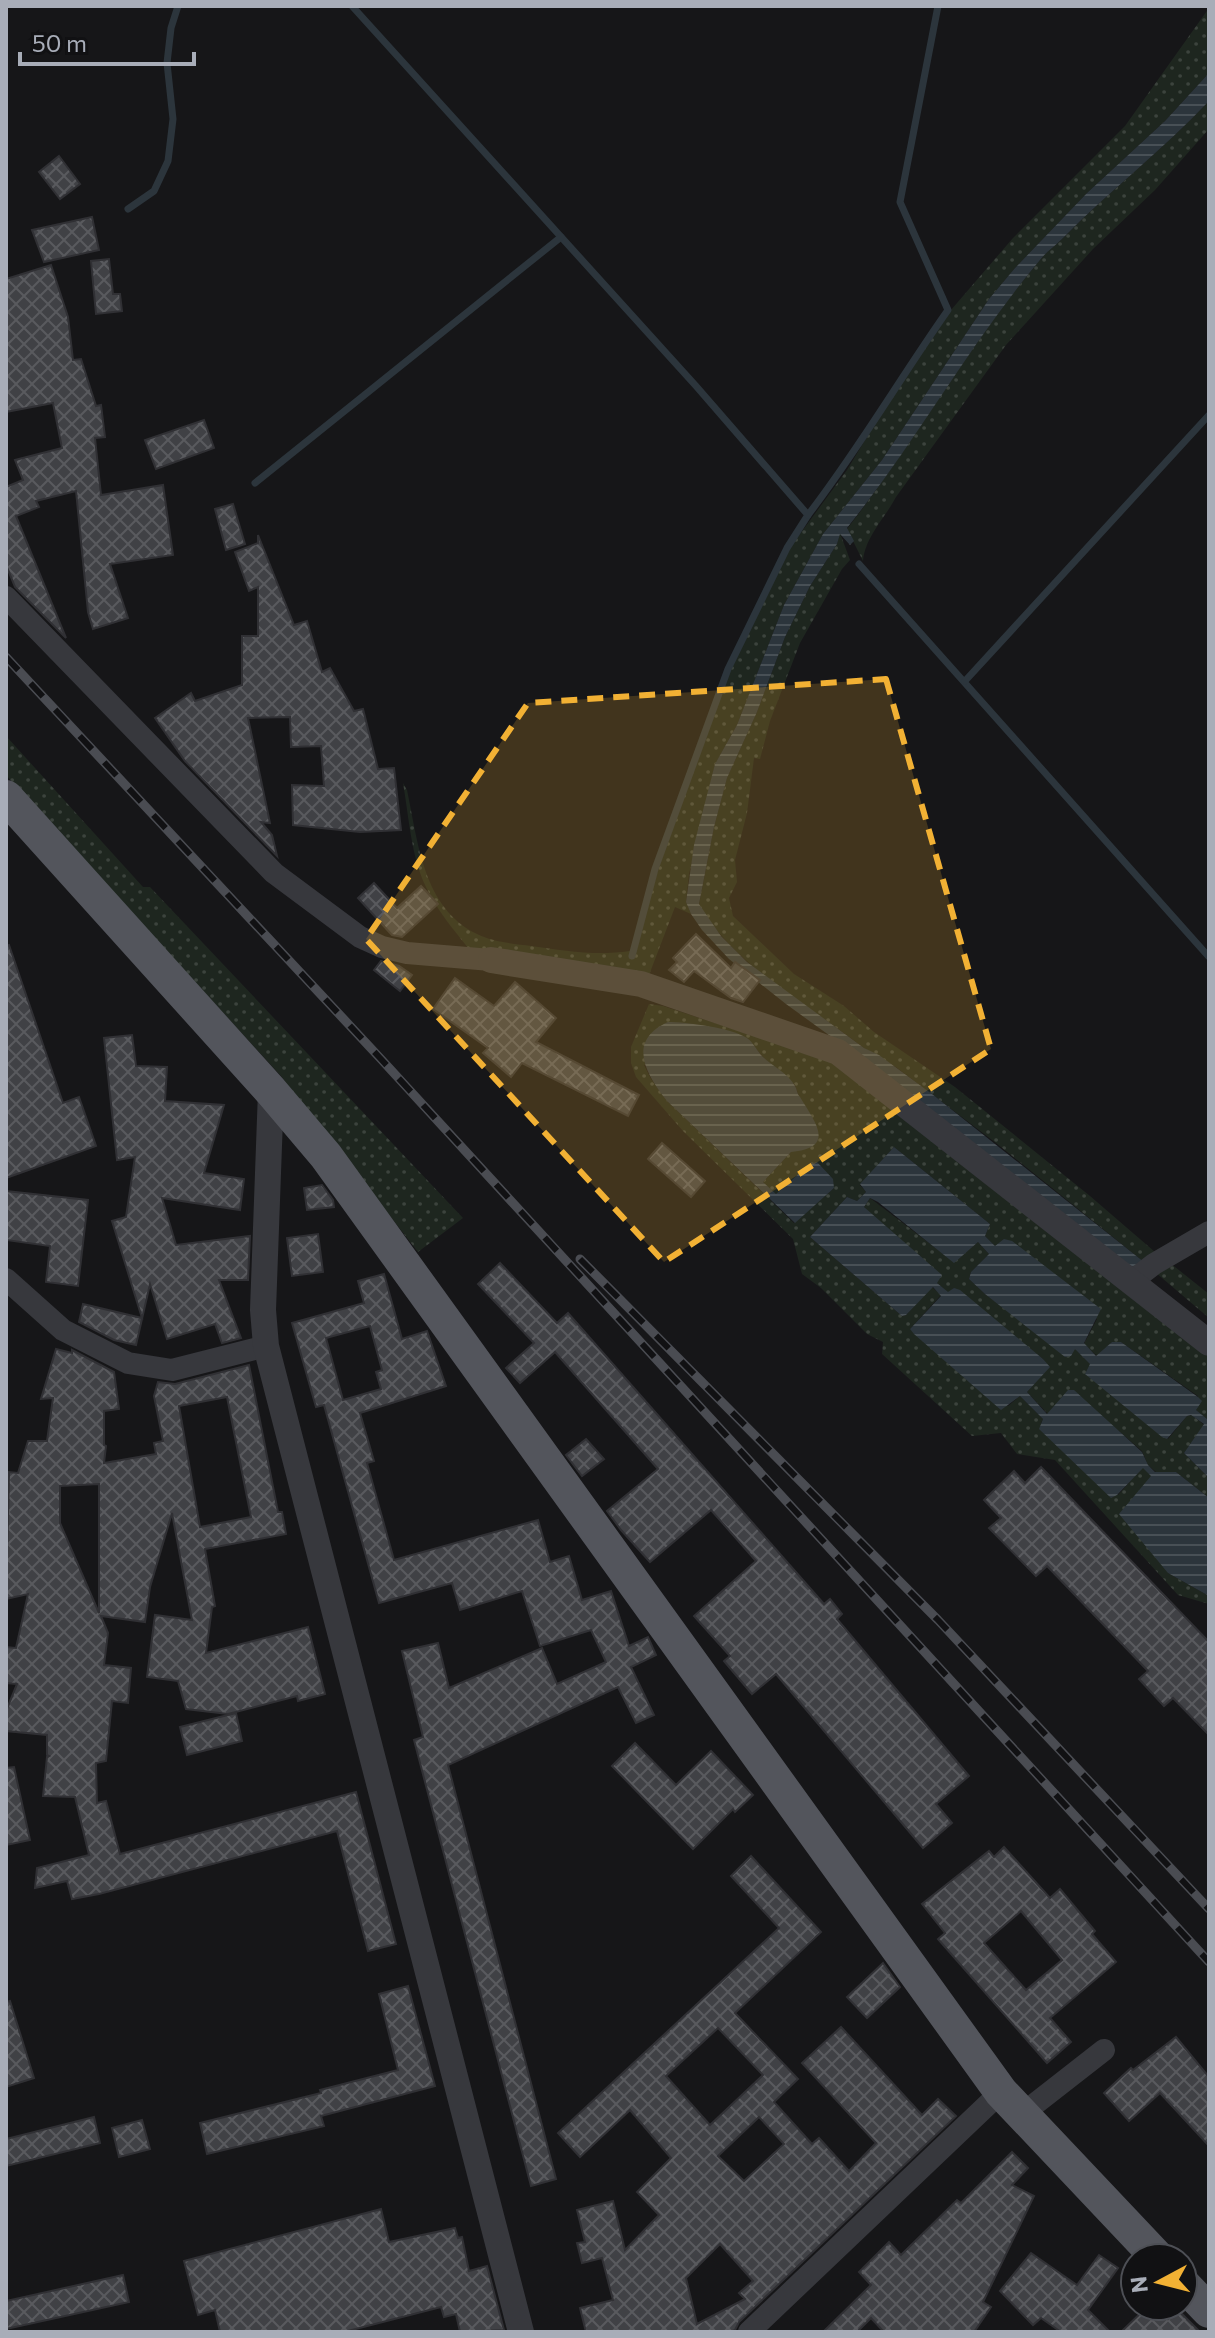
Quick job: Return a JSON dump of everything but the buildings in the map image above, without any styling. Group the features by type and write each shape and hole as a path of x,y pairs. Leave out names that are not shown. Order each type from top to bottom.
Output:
{"main road":[{"path":"11,813 271,1091 335,1169 1011,2103 1143,2242"}],"street":[{"path":"6,597 274,873 360,937 407,953 491,960 641,984 838,1052 1209,1343"},
{"path":"271,1091 263,1310 266,1346 521,2332"},
{"path":"1132,1281 1154,1264 1209,1232"},
{"path":"6,1279 63,1330 128,1363 172,1370 266,1346"},
{"path":"749,2332 1011,2103 1104,2050"}],"highlighted area":[{"path":"886,679 991,1049 664,1262 366,939 528,703"}],"shaded area":[{"path":"1209,8 1209,73 1165,121 1087,193 989,299 882,460 823,534 784,605 737,725 715,764 689,874 686,902 691,914 675,907 649,975 469,949 440,911 421,875 403,783 426,872 445,908 459,922 477,934 497,941 580,952 630,951 630,958 633,959 658,870 730,670 789,549 847,470 905,374 951,310 1013,238 1125,126"},
{"path":"1209,73 1209,101 1042,257 990,325 847,528 854,541 850,545 840,534 785,637 757,712 727,778 699,904 721,936 747,962 932,1094 1144,1262 1135,1270 913,1096 729,959 702,930 686,902 694,845 715,764 737,725 784,605 823,534 882,460 989,299 1087,193 1165,121"},
{"path":"1209,101 1209,129 1155,190 1093,249 1006,345 896,497 871,536 863,561 847,529 1014,292 1045,254"},
{"path":"840,533 850,560 800,643 770,721 760,759 754,758 747,813 735,860 737,882 729,898 733,916 794,974 844,1006 874,1032 955,1087 1090,1196 1155,1252 1144,1262 896,1067 774,984 733,948 699,905 727,778 757,712 785,637 810,586 837,544"},
{"path":"6,736 143,887 150,887 463,1218 418,1252 281,1076 6,775"},
{"path":"649,1004 830,1061 1209,1353 1208,1420 1196,1410 1198,1396 1121,1342 1112,1342 1097,1356 1084,1344 1097,1319 996,1247 985,1236 990,1224 894,1147 860,1185 866,1192 857,1201 847,1197 810,1237 902,1316 932,1287 941,1295 910,1329 1008,1406 1020,1396 1043,1419 1041,1423 1118,1495 1143,1467 1151,1475 1168,1573 1209,1596 1209,1604 1178,1595 1055,1460 1017,1454 1001,1433 972,1436 882,1354 883,1342 867,1334 821,1288 802,1274 793,1239 683,1131 636,1077 631,1063 631,1047","holes":["747,1038 795,1085 799,1096 791,1152 763,1182 776,1195 810,1164 834,1188 794,1223 667,1101 644,1065"]},
{"path":"668,1022 709,1026 740,1034 792,1081 816,1124 818,1139 805,1150 791,1152 763,1182 776,1194 810,1164 817,1162 833,1179 834,1188 795,1223 667,1101 652,1080 644,1058 644,1048 655,1030"},
{"path":"894,1147 990,1224 985,1236 995,1246 1004,1239 1012,1241 1101,1309 1084,1343 1096,1356 1112,1342 1121,1342 1202,1401 1196,1410 1209,1418 1209,1478 1184,1453 1204,1424 1191,1415 1187,1416 1167,1439 1162,1437 1085,1374 1090,1364 1075,1349 1071,1356 1065,1357 969,1279 971,1272 989,1254 978,1242 954,1263 878,1202 870,1198 864,1207 942,1275 937,1283 948,1292 954,1288 960,1290 1043,1359 1050,1367 1027,1392 1047,1414 1068,1390 1074,1390 1142,1452 1155,1472 1176,1472 1209,1498 1209,1596 1168,1573 1119,1514 1151,1476 1143,1468 1111,1498 1039,1429 1043,1419 1020,1396 1001,1410 914,1334 910,1329 941,1296 933,1287 902,1316 810,1237 847,1197 857,1201 866,1192 860,1184"},
{"path":"870,1198 954,1262 978,1242 989,1254 971,1272 969,1279 1018,1319 1075,1349 1168,1439 1187,1416 1192,1415 1204,1425 1184,1453 1209,1478 1209,1498 1176,1472 1156,1472 1148,1465 1142,1451 1119,1431 1048,1414 1027,1392 1049,1367 1043,1359 954,1288 948,1293 937,1283 864,1207"},
{"path":"1170,1263 1209,1294 1209,1318 1155,1272"}],"waterway":[{"path":"128,209 154,191 168,161 173,119 167,63 171,28 178,6"},
{"path":"352,6 696,386 808,515 787,548 728,669 655,869 632,956"},
{"path":"808,515 948,310 900,202 938,6"},
{"path":"255,483 561,237"},
{"path":"965,681 1209,415"},
{"path":"859,564 1209,957"}],"railway":[{"path":"6,657 380,1058 1209,1962"},
{"path":"580,1259 938,1620 1209,1909"}]}
